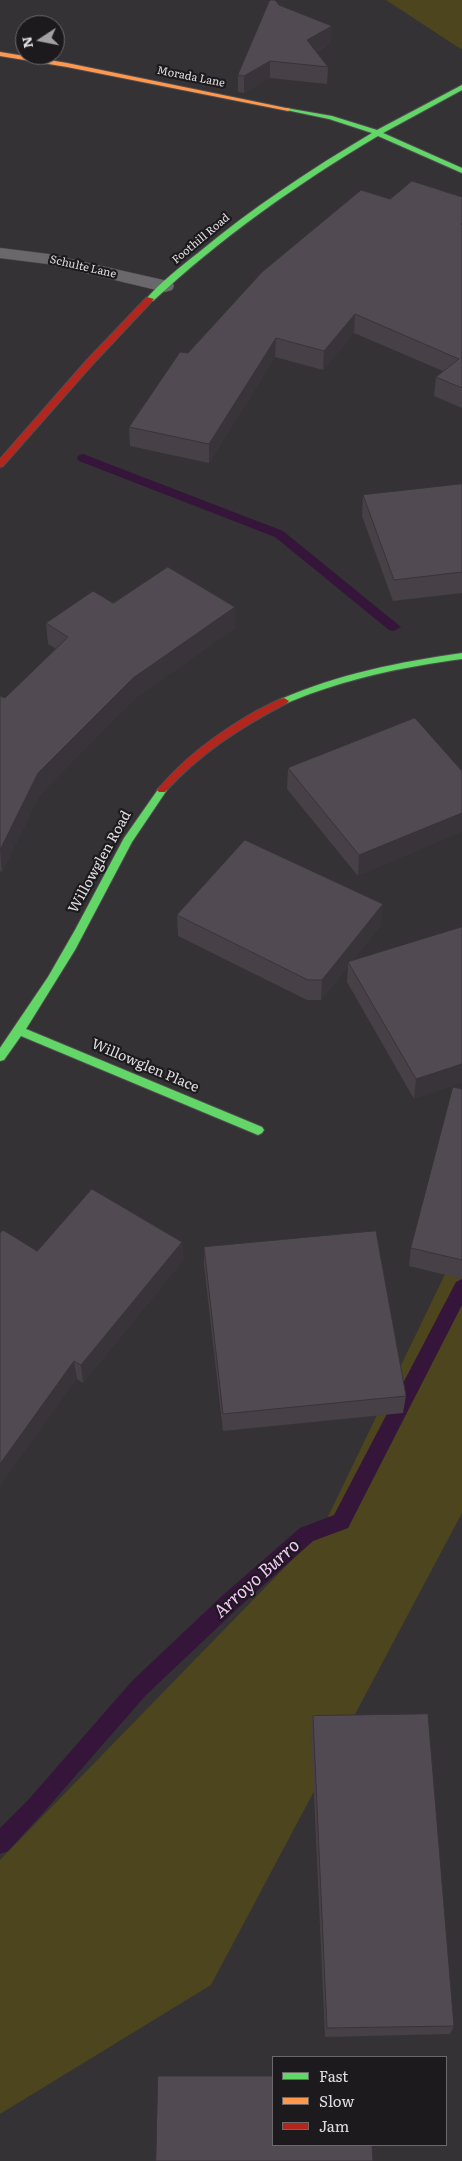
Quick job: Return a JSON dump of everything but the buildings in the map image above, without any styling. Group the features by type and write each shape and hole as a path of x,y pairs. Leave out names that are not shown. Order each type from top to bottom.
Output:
{"street":[{"name":"Morada Lane","path":"0,54 67,65 330,117 375,132 462,171"},
{"name":"Foothill Road","path":"0,464 84,370 165,286 205,250 269,201 322,164 375,132 462,87"},
{"name":"Schulte Lane","path":"0,253 48,259 165,286"},
{"name":"Willowglen Road","path":"0,1057 19,1031 79,933 129,837 148,806 179,771 215,741 256,714 301,693 349,676 400,664 462,656"},
{"name":"Willowglen Place","path":"19,1031 258,1130"}],"shaded area":[{"path":"386,0 462,0 462,49 456,46"},
{"path":"462,1239 462,1513 211,1985 0,2114 0,1860 322,1529"}],"waterway":[{"path":"83,458 279,534 394,627"},
{"name":"Arroyo Burro","path":"0,1843 36,1806 139,1688 230,1602 307,1534 341,1522 462,1287"}],"traffic: fast":[{"path":"150,299 221,237 298,182 379,132 462,87"},
{"path":"288,109 330,117 375,132 462,171"},
{"path":"284,701 349,677 416,663 462,656"},
{"path":"0,1057 52,980 138,823 162,790"},
{"path":"19,1031 258,1130"}],"traffic: slow":[{"path":"0,54 67,65 288,109"}],"traffic: jam":[{"path":"0,464 89,363 150,299"},
{"path":"162,790 188,762 218,739 234,728 284,701"}]}
